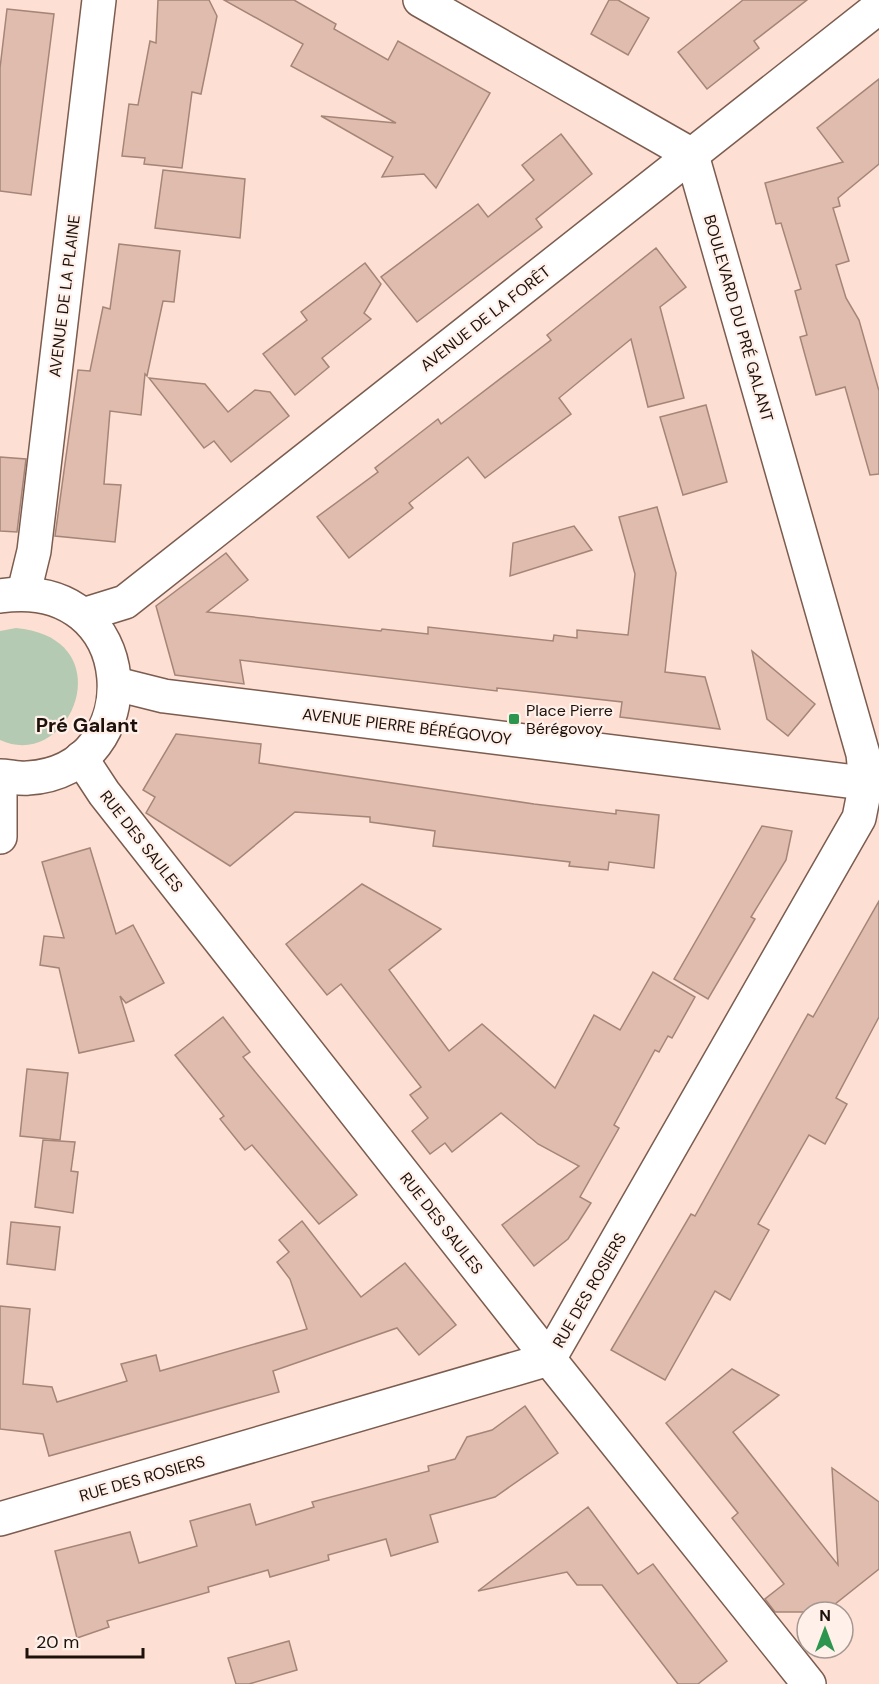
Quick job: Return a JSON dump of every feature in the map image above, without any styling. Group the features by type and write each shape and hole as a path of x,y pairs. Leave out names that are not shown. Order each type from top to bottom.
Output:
{"street":[{"name":"AVENUE DE LA PLAINE","path":"12,594 35,540 99,0"},
{"path":"420,0 692,155"},
{"name":"AVENUE DE LA FORÊT","path":"83,615 125,602 879,7"},
{"name":"BOULEVARD DU PRÉ GALANT","path":"692,155 873,784"},
{"path":"0,776 28,778 56,772 81,758 100,737 112,712 116,684 112,658 100,634 83,615 56,598 12,594"},
{"name":"AVENUE PIERRE BÉRÉGOVOY","path":"116,684 164,696 873,784"},
{"name":"RUE DES SAULES","path":"81,758 104,793 549,1359 809,1684"},
{"name":"RUE DES ROSIERS","path":"0,1519 549,1359 859,818 873,784"},
{"path":"0,786 0,837"}],"green space":[{"path":"16,628 50,637 69,654 78,677 76,700 65,722 48,738 26,745 0,740 0,631"}],"building":[{"path":"158,0 209,0 217,16 201,94 192,92 182,168 144,164 145,158 122,156 129,104 138,105 150,41 156,43"},
{"path":"224,0 294,0 336,24 334,29 388,60 398,41 490,93 436,188 424,174 382,177 393,157 321,116 396,123 291,66 303,44"},
{"path":"609,0 618,0 649,18 628,55 591,34"},
{"path":"743,0 807,0 754,41 759,48 707,89 678,52"},
{"path":"7,9 54,14 31,195 0,191 0,68"},
{"path":"879,79 879,164 838,198 840,206 833,208 849,261 836,265 846,298 859,320 879,391 879,474 870,475 845,387 816,395 800,337 807,335 795,291 801,289 781,223 776,224 765,183 843,162 817,128"},
{"path":"561,134 592,174 536,219 542,227 417,322 381,277 478,204 488,217 534,180 522,165"},
{"path":"163,170 245,179 240,238 155,228"},
{"path":"119,244 180,251 174,302 163,301 147,376 145,374 141,415 110,411 104,484 121,485 115,542 55,536 78,370 90,371 103,307 110,309"},
{"path":"656,248 686,287 660,307 684,398 648,407 631,339 559,398 571,414 485,478 468,457 409,503 413,508 349,558 317,517 378,472 375,468 438,419 441,424 551,340 547,335"},
{"path":"365,263 381,284 364,313 371,319 322,358 329,367 295,395 263,354 307,320 301,312"},
{"path":"149,378 205,384 228,412 255,390 270,392 289,416 231,462 214,441 204,448"},
{"path":"706,405 727,482 683,495 660,417"},
{"path":"0,457 26,459 17,532 0,531"},
{"path":"657,507 676,573 665,672 705,677 720,729 620,717 622,702 497,688 497,691 240,660 244,684 175,675 156,606 226,553 248,580 207,612 381,631 382,629 428,634 428,627 553,641 554,635 577,638 577,630 628,635 635,574 619,517"},
{"path":"574,526 592,550 510,576 513,543"},
{"path":"752,651 815,704 788,736 767,719"},
{"path":"176,734 261,744 259,763 534,804 616,814 616,810 659,815 654,868 609,862 608,870 569,866 570,862 433,846 435,831 370,822 370,817 295,812 230,866 146,813 155,797 143,790"},
{"path":"762,826 792,831 786,860 751,917 755,919 708,999 674,979"},
{"path":"90,848 116,934 133,925 164,983 126,1003 120,996 134,1041 79,1053 59,968 40,965 44,936 64,938 42,862"},
{"path":"362,884 441,929 389,970 449,1051 482,1024 555,1088 594,1015 620,1030 653,972 695,997 672,1038 668,1036 659,1052 655,1050 614,1125 619,1128 580,1197 591,1203 568,1239 534,1266 502,1225 579,1166 538,1144 501,1113 452,1152 445,1143 430,1154 412,1131 428,1118 410,1095 421,1087 341,984 327,995 286,944"},
{"path":"879,901 879,1017 836,1098 847,1104 825,1144 809,1135 758,1224 769,1230 730,1300 715,1291 665,1380 611,1350 691,1214 695,1216 808,1014 813,1017"},
{"path":"223,1017 250,1052 243,1057 357,1195 319,1224 252,1145 245,1150 220,1119 224,1116 175,1055"},
{"path":"27,1069 68,1073 60,1140 20,1136"},
{"path":"43,1140 75,1142 71,1171 78,1172 73,1213 35,1207"},
{"path":"302,1221 361,1297 405,1263 456,1325 419,1355 397,1328 273,1371 279,1392 49,1456 43,1434 0,1429 0,1306 30,1309 23,1384 52,1387 57,1402 127,1381 121,1364 156,1355 160,1371 307,1329 290,1279 277,1262 289,1252 279,1240"},
{"path":"11,1222 60,1227 55,1270 7,1264"},
{"path":"732,1369 779,1395 733,1432 838,1565 832,1468 879,1502 879,1569 840,1600 795,1600 795,1612 775,1612 765,1599 784,1584 732,1518 738,1513 666,1423"},
{"path":"525,1406 558,1453 495,1497 430,1515 438,1542 391,1556 386,1539 328,1555 329,1560 270,1577 268,1570 208,1587 209,1592 107,1621 109,1627 77,1638 55,1551 130,1532 139,1563 197,1546 190,1521 250,1504 256,1525 314,1507 312,1502 429,1471 428,1466 455,1459 467,1437 492,1430"},
{"path":"588,1507 638,1574 653,1564 727,1661 698,1684 678,1684 602,1585 577,1585 567,1572 478,1591"},
{"path":"289,1641 297,1670 249,1684 236,1684 228,1658"}],"place":[{"name":"Place Pierre Bérégovoy","path":"514,719"}],"district":[{"name":"Pré Galant","path":"87,725"}]}
